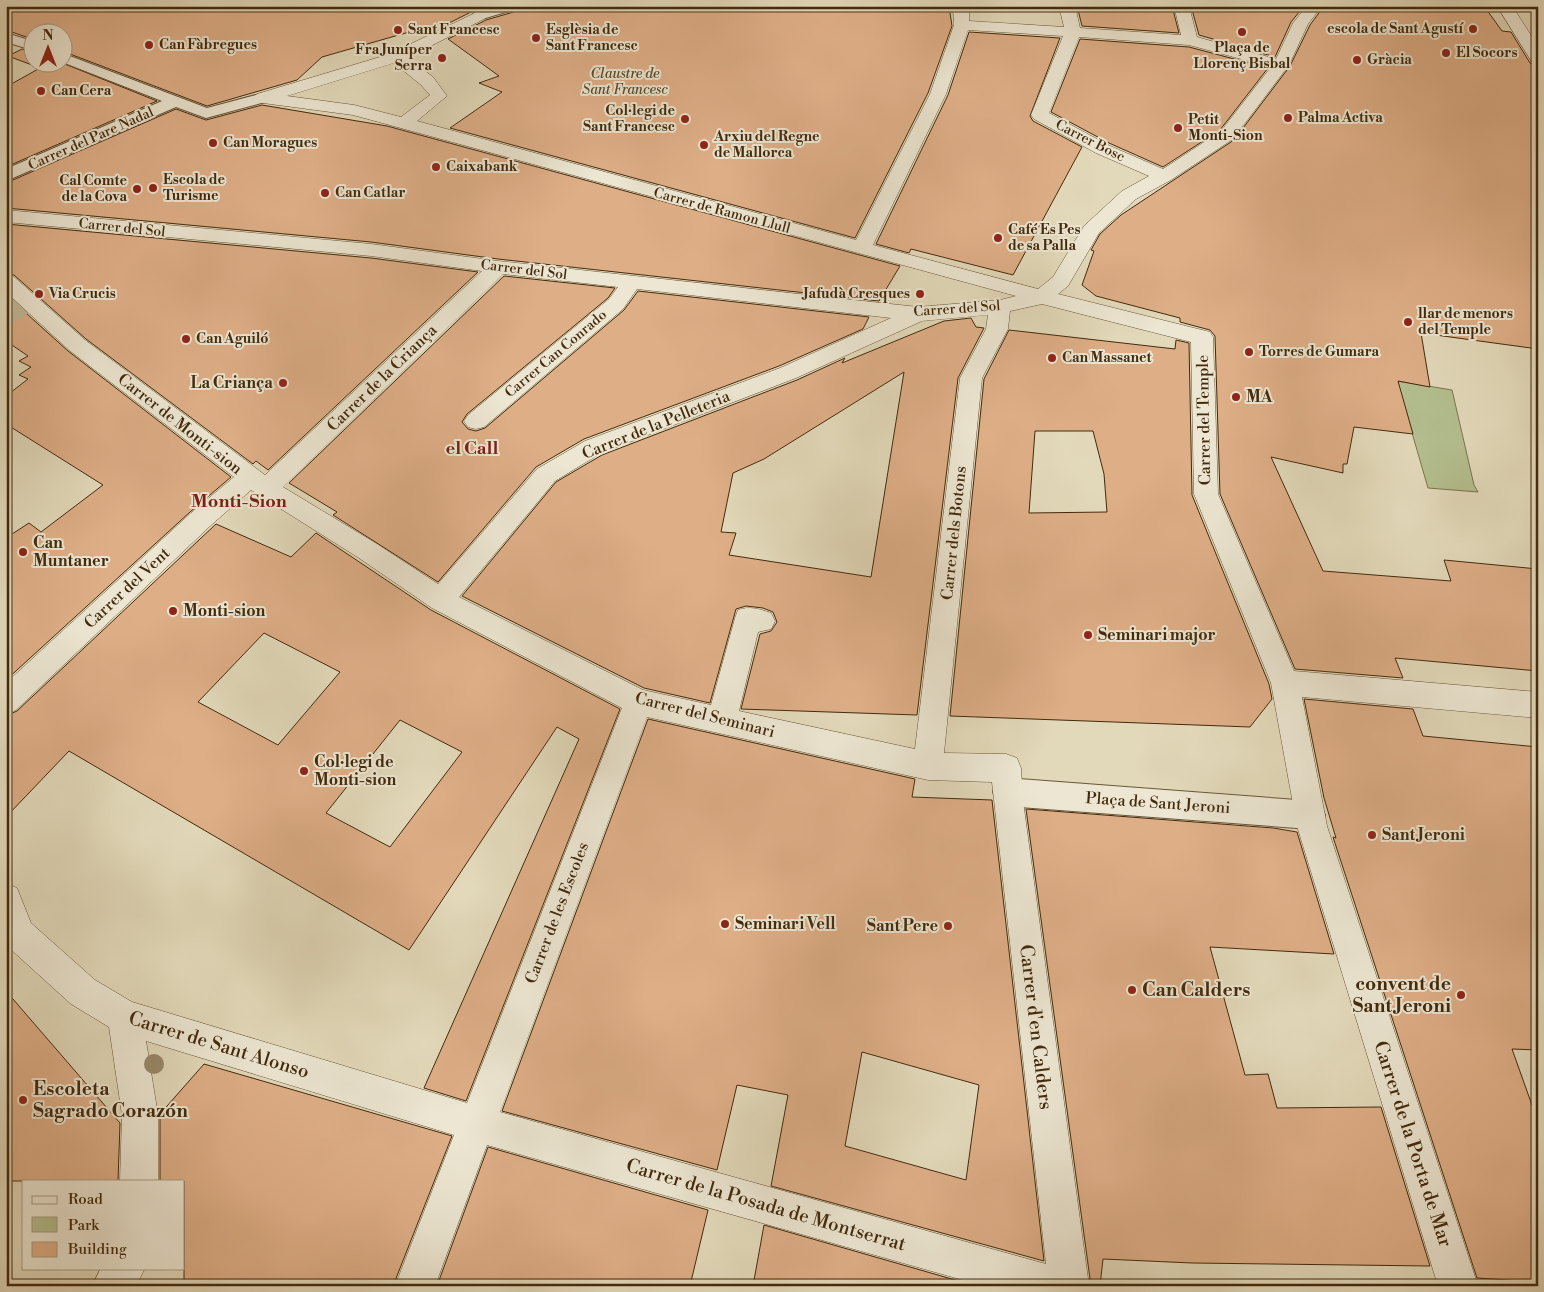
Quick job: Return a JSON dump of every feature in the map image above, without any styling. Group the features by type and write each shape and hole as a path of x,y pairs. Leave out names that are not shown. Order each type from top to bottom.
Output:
{"street":[{"path":"72,61 206,113 263,98 396,57 479,16 511,6"},
{"path":"861,249 938,94 962,25 960,6"},
{"path":"1067,6 1073,32"},
{"path":"1180,6 1190,40"},
{"path":"1042,297 1061,281 1091,230 1129,196 1164,176 1226,135 1281,65 1301,23 1315,6"},
{"path":"1507,10 1529,15"},
{"path":"1507,10 1538,59"},
{"path":"962,25 1190,40 1281,65"},
{"name":"Carrer Bosc","path":"1073,32 1040,115 1102,149 1164,176"},
{"path":"6,37 22,43"},
{"path":"396,57 427,81 439,96 404,123"},
{"name":"Carrer de Ramon Llull","path":"263,98 354,110 1042,297"},
{"name":"Carrer del Pare Nadal","path":"6,176 176,101"},
{"name":"Carrer del Sol","path":"6,216 371,250 498,267 918,314 1000,307 1042,297"},
{"name":"Carrer de la Criança","path":"258,483 498,267"},
{"name":"Carrer de Monti-sion","path":"6,281 26,302 77,345 258,483 368,551 442,600"},
{"name":"Carrer Can Conrado","path":"476,421 616,304 632,282"},
{"name":"Carrer del Temple","path":"1042,297 1202,337 1206,494 1284,683"},
{"name":"Carrer dels Botons","path":"928,766 971,378 997,329 1000,307"},
{"name":"Carrer de la Pelleteria","path":"442,600 546,475 593,447 788,373 918,314"},
{"name":"Carrer del Vent","path":"6,701 200,520 258,483"},
{"name":"Carrer del Seminari","path":"442,600 638,702 928,766"},
{"path":"722,720 748,618 761,621"},
{"path":"1284,683 1538,704"},
{"name":"Carrer de la Porta de Mar","path":"1284,683 1310,815 1458,1286"},
{"name":"Carrer de les Escoles","path":"415,1286 638,702"},
{"name":"Plaça de Sant Jeroni","path":"928,766 1006,780 1310,815"},
{"name":"Carrer d'en Calders","path":"1006,780 1069,1286"},
{"name":"Carrer de Sant Alonso","path":"6,899 19,934 83,992 125,1017 477,1124"},
{"path":"125,1017 140,1114 139,1180"},
{"name":"Carrer de la Posada de Montserrat","path":"477,1124 1055,1286"},
{"path":"112,1286 124,1270"}],"green space":[{"path":"1397,381 1452,390 1474,485 1478,492 1428,488"}],"building":[{"path":"6,6 488,6 473,11 435,30 430,26 322,57 297,80 207,106 72,55 72,22 22,22 22,36 6,30"},
{"path":"520,6 949,6 952,26 928,93 855,238 450,128 502,92 479,83 499,76 448,39 486,20 517,11"},
{"path":"1077,6 1172,6 1179,33 1082,26"},
{"name":"Plaça de Llorenç Bisbal","path":"1191,6 1304,6 1291,22 1275,57 1199,35"},
{"path":"1324,6 1484,6 1502,31 1511,32 1530,63 1538,66 1538,349 1421,333 1430,387 1398,381 1413,434 1354,427 1347,464 1343,464 1343,473 1271,457 1323,571 1451,581 1444,560 1538,569 1538,671 1395,658 1403,678 1295,669 1220,494 1215,336 1210,330 1180,322 1180,318 1096,296 1082,285 1094,251 1091,250 1100,234 1121,215 1234,140 1290,66 1310,25"},
{"path":"969,32 1060,38 1030,116 1033,121 1082,147 1013,275 911,249 909,253 876,244 948,95"},
{"path":"1080,39 1189,47 1268,68 1220,130 1163,167 1109,143 1051,112"},
{"path":"22,49 22,61 8,56"},
{"path":"72,67 157,101 6,167 6,87 33,72 72,72"},
{"path":"262,105 387,126 900,266 879,301 498,259 371,242 6,208 6,183 176,109 206,120"},
{"path":"6,224 371,258 478,272 268,470 256,461 253,464 86,339 14,275 6,273"},
{"path":"504,276 615,288 608,298 467,414 462,422 468,429 476,431 485,428 624,310 638,291 869,317 863,329 779,366 584,439 536,467 438,582 333,515 337,512 289,483"},
{"path":"6,295 68,351 231,477 6,680 6,538 29,523 41,532 103,485 6,424 6,396 28,379 19,375 31,367 19,361 28,356 6,341"},
{"path":"971,318 976,327 984,328 958,378 917,715 741,709 760,634 771,631 777,622 773,612 763,608 746,606 736,609 710,703 644,688 462,596 556,482 602,455 797,380 845,358 842,363 944,321","holes":["904,372 871,577 729,555 736,533 721,532 733,473 764,459"]},
{"path":"1009,330 1175,349 1176,340 1189,343 1192,495 1269,684 1272,699 1250,727 950,716 984,379","holes":["1035,431 1093,431 1104,474 1107,512 1029,513"]},
{"path":"216,524 291,557 316,533 431,610 620,709 466,1101 424,1088 579,739 557,727 409,950 69,751 6,817 6,716 17,711","holes":["264,633 340,672 278,745 198,702","400,720 462,752 390,847 326,813"]},
{"name":"convent de Sant Jeroni","path":"1304,699 1413,709 1423,736 1538,747 1538,1050 1512,1049 1538,1122 1538,1282 1477,1278 1333,837 1336,838 1324,798"},
{"name":"Seminari Vell","path":"648,719 915,779 912,797 992,800 1044,1261 771,1186 788,1095 737,1085 717,1170 502,1111","holes":["862,1052 979,1085 966,1180 845,1146"]},
{"path":"1026,809 1273,828 1297,832 1334,954 1210,947 1245,1075 1268,1074 1277,1108 1381,1107 1430,1266 1192,1263 1103,1259 1100,1286 1091,1286"},
{"path":"6,991 120,1123 118,1180 6,1181"},
{"path":"204,1064 452,1136 393,1286 184,1286 185,1180 160,1180 160,1114"},
{"path":"488,1147 708,1210 690,1286 437,1286"},
{"path":"764,1225 976,1286 753,1286"}],"tunnel":[{"path":"6,314 23,304"}],"place":[{"name":"escola de Sant Agustí","path":"1473,29"},
{"name":"Sant Francesc","path":"398,30"},
{"name":"Plaça de Llorenç Bisbal","path":"1242,32"},
{"name":"Esglèsia de Sant Francesc","path":"536,38"},
{"name":"Can Fàbregues","path":"149,45"},
{"name":"El Socors","path":"1446,53"},
{"name":"Fra Juníper Serra","path":"442,58"},
{"name":"Gràcia","path":"1357,60"},
{"name":"Can Cera","path":"41,91"},
{"name":"Palma Activa","path":"1288,118"},
{"name":"Col·legi de Sant Francesc","path":"685,119"},
{"name":"Petit Monti-Sion","path":"1178,128"},
{"name":"Can Moragues","path":"213,143"},
{"name":"Arxiu del Regne de Mallorca","path":"704,145"},
{"name":"Caixabank","path":"436,167"},
{"name":"Escola de Turisme","path":"153,188"},
{"name":"Cal Comte de la Cova","path":"137,189"},
{"name":"Can Catlar","path":"325,193"},
{"name":"Café Es Pes de sa Palla","path":"998,238"},
{"name":"Via Crucis","path":"39,294"},
{"name":"Jafudà Cresques","path":"920,294"},
{"name":"llar de menors del Temple","path":"1408,322"},
{"name":"Can Aguiló","path":"186,339"},
{"name":"Torres de Gumara","path":"1249,352"},
{"name":"Can Massanet","path":"1052,358"},
{"name":"La Criança","path":"283,383"},
{"name":"MA","path":"1236,397"},
{"name":"Can Muntaner","path":"23,552"},
{"name":"Monti-sion","path":"173,611"},
{"name":"Seminari major","path":"1088,635"},
{"name":"Col·legi de Monti-sion","path":"304,771"},
{"name":"Sant Jeroni","path":"1372,835"},
{"name":"Seminari Vell","path":"725,924"},
{"name":"Sant Pere","path":"948,926"},
{"name":"Can Calders","path":"1132,990"},
{"name":"convent de Sant Jeroni","path":"1461,995"},
{"name":"Escoleta Sagrado Corazón","path":"23,1100"}],"district":[{"name":"el Call","path":"472,448"},
{"name":"Monti-Sion","path":"239,501"}],"park label":[{"name":"Claustre de Sant Francesc","path":"625,82"}]}
